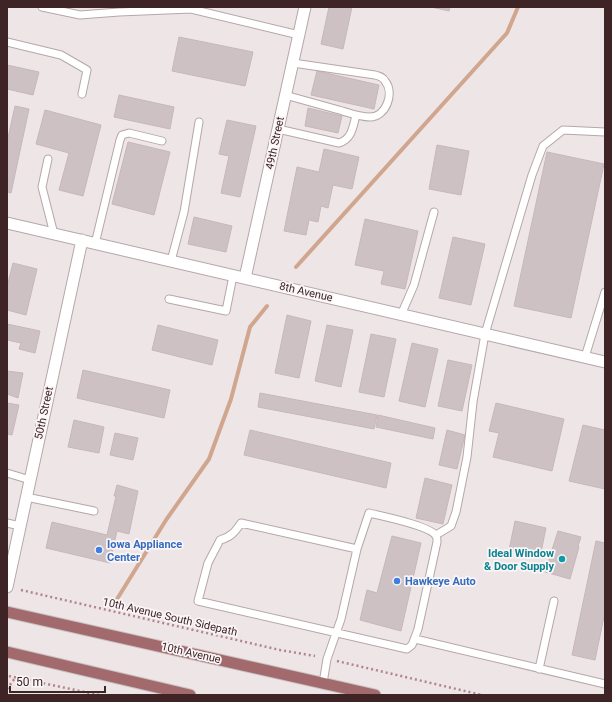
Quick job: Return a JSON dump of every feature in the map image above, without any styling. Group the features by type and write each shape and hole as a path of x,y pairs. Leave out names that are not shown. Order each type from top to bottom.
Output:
{"main road":[{"name":"10th Avenue","path":"7,612 375,695"},
{"path":"7,652 190,695"}],"street":[{"name":"49th Street","path":"245,278 305,7"},
{"name":"8th Avenue","path":"7,223 605,362"},
{"name":"50th Street","path":"7,586 82,240"}],"lane":[{"path":"42,7 80,15 191,9 299,35"},
{"path":"7,42 61,55 87,70 82,94"},
{"path":"285,95 356,115 370,117 381,113 385,108 389,96 388,86 381,77 292,63"},
{"path":"278,129 339,143 345,141 349,137 356,115"},
{"path":"171,261 184,212 199,122"},
{"path":"436,535 451,526 456,512 467,458 473,402 485,334 532,174 542,146 563,130 605,132"},
{"path":"94,244 122,135 128,133 162,141"},
{"path":"48,159 42,187 54,234"},
{"path":"401,315 414,285 434,212"},
{"path":"170,299 226,311 233,276"},
{"path":"585,357 605,292"},
{"path":"7,473 30,480"},
{"path":"26,497 94,511"},
{"path":"323,683 328,659 336,633 343,612 357,549 369,513 414,524 430,530 436,535 437,542 418,629 412,645 407,649 336,633 198,601 208,563 220,540 228,538 234,533 241,523 357,549"},
{"path":"7,523 20,526"},
{"path":"539,669 554,601"},
{"path":"415,639 605,684"}],"path":[{"name":"10th Avenue South Sidepath","path":"21,590 272,648 315,656"},
{"path":"337,661 482,695"},
{"path":"9,676 99,695"},
{"path":"7,689 15,678"}],"building":[{"path":"329,7 352,7 343,49 321,44"},
{"path":"431,7 450,7 449,11"},
{"path":"179,37 253,52 245,86 172,71"},
{"path":"7,65 39,72 33,95 7,89"},
{"path":"317,71 379,85 374,109 311,95"},
{"path":"119,95 174,107 170,129 114,117"},
{"path":"15,106 29,109 11,193 7,192 7,142"},
{"path":"308,108 342,116 338,133 305,126"},
{"path":"45,110 101,125 83,196 59,190 69,153 36,144"},
{"path":"227,120 256,126 240,197 221,193 229,156 219,154"},
{"path":"128,142 170,152 154,215 112,204"},
{"path":"437,145 469,151 461,195 429,189"},
{"path":"324,149 359,157 352,189 333,185 328,208 321,206 318,222 309,220 306,235 284,231 297,167 319,172"},
{"path":"547,152 604,164 571,318 514,306"},
{"path":"194,217 232,226 226,252 188,244"},
{"path":"365,219 418,231 405,289 381,284 384,271 355,265"},
{"path":"453,237 485,244 471,305 439,298"},
{"path":"13,263 37,269 26,315 7,310 7,287"},
{"path":"287,315 311,321 299,378 275,373"},
{"path":"7,324 40,331 35,353 19,349 21,343 7,340"},
{"path":"158,325 218,340 212,365 152,350"},
{"path":"327,325 353,330 341,387 315,381"},
{"path":"371,334 396,339 384,397 359,392"},
{"path":"412,343 438,349 425,407 399,401"},
{"path":"448,360 472,365 462,411 438,406"},
{"path":"83,370 170,390 164,418 77,398"},
{"path":"7,371 23,373 18,398 7,394"},
{"path":"260,393 377,415 374,429 258,407"},
{"path":"7,403 19,405 12,435 7,434"},
{"path":"496,403 564,419 552,471 493,457 499,433 489,431"},
{"path":"378,415 435,428 433,439 376,427"},
{"path":"74,420 104,427 99,453 68,447"},
{"path":"583,425 605,430 605,489 569,481"},
{"path":"250,430 391,463 386,488 244,455"},
{"path":"447,430 465,435 457,469 439,465"},
{"path":"115,433 138,438 133,460 110,455"},
{"path":"425,478 452,485 443,524 416,518"},
{"path":"117,485 138,491 129,534 117,531 110,563 46,548 52,522 107,535"},
{"path":"515,521 546,528 540,557 509,550"},
{"name":"Ideal Window & Door Supply","path":"558,531 581,537 570,579 545,572"},
{"name":"Hawkeye Auto","path":"392,536 421,543 401,631 360,620 367,590 377,593"},
{"path":"596,541 605,543 605,612 595,660 572,655"}],"waterway":[{"path":"296,267 507,33 518,7"},
{"path":"114,604 166,520 209,459 231,399 250,327 267,306"}],"place":[{"name":"Iowa Appliance Center","path":"99,550"},
{"name":"Ideal Window & Door Supply","path":"562,559"},
{"name":"Hawkeye Auto","path":"397,581"}]}
